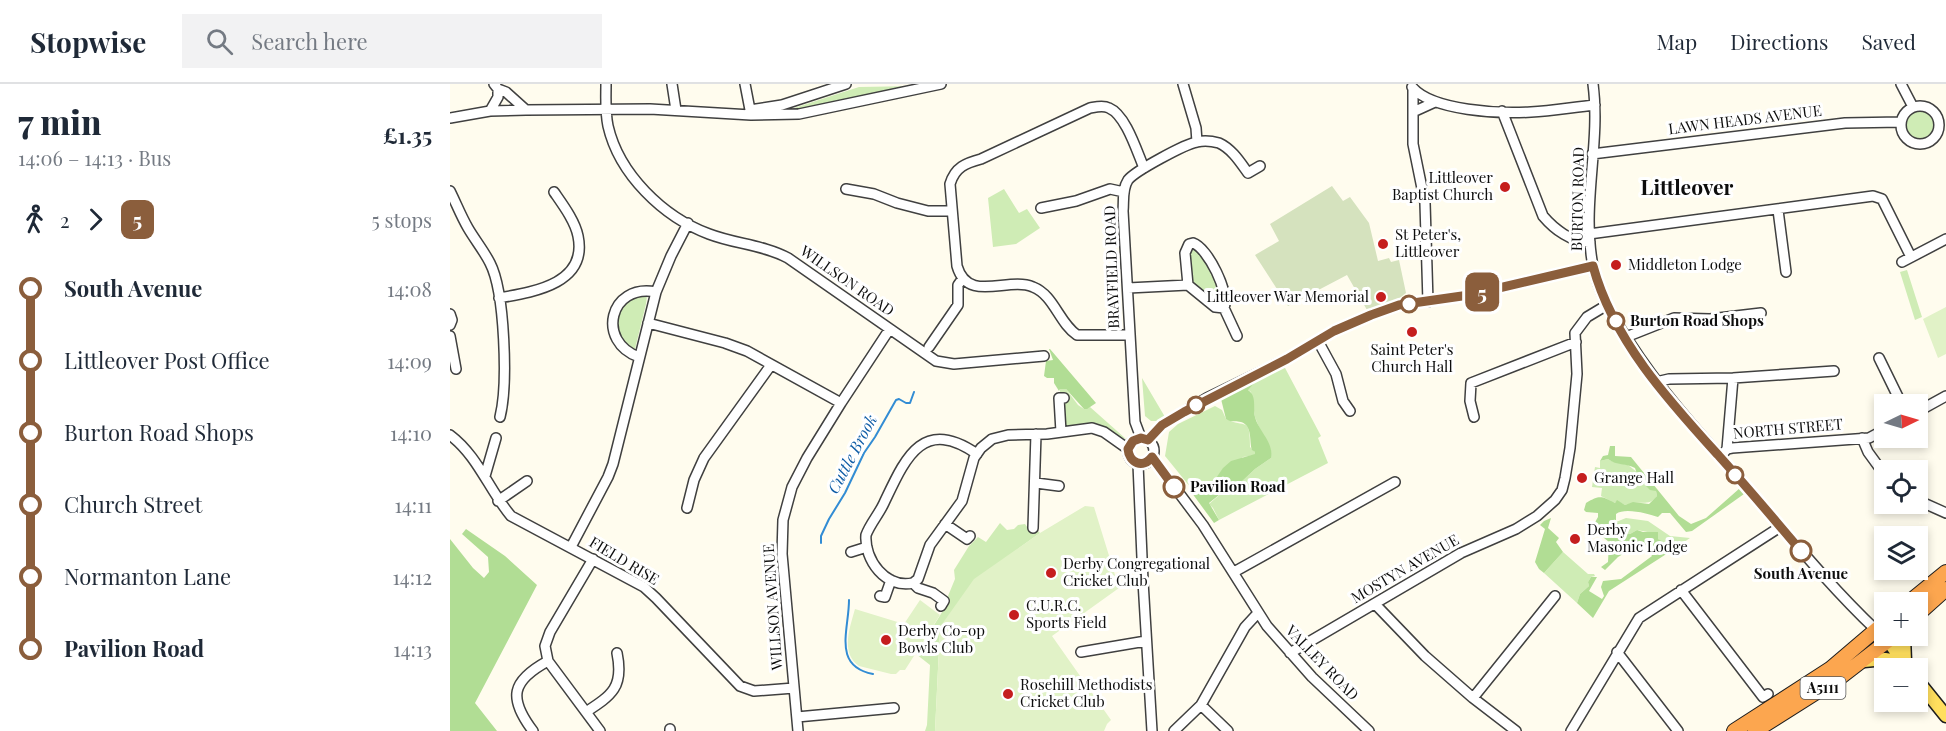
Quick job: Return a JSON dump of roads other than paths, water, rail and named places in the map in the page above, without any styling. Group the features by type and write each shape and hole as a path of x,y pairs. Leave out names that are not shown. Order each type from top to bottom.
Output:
{"highway":[{"path":"1921,592 1946,572"},
{"path":"1928,605 1946,589"},
{"name":"A5111","path":"1734,731 1830,669 1874,631"},
{"name":"A5111","path":"1830,669 1849,663 1874,645"},
{"name":"A5111","path":"1755,731 1842,676 1882,646"}],"main road":[{"path":"1864,661 1874,660"},
{"path":"1928,694 1946,716"}],"street":[{"name":"WILLSON ROAD","path":"606,84 608,127 624,164 666,211 708,234 769,250 789,258 931,359 961,363 1044,356"},
{"path":"672,84 676,110"},
{"path":"745,84 751,112"},
{"path":"751,112 782,105 846,84"},
{"path":"450,118 490,111 526,110 812,112 938,84"},
{"path":"1183,84 1196,128 1197,142 1209,141 1221,144 1237,157 1248,173 1260,166"},
{"name":"BURTON ROAD","path":"1593,84 1595,105 1590,238 1593,266 1607,305 1656,382 1840,595 1874,621"},
{"path":"1901,84 1912,107"},
{"path":"1412,86 1424,97 1454,107 1531,112 1595,105"},
{"path":"1412,86 1413,144 1425,203 1428,302"},
{"path":"496,87 506,92 526,110"},
{"path":"490,111 498,97 496,87"},
{"path":"1413,112 1435,102"},
{"path":"1130,335 1077,335 1048,299 1034,287 1022,285 980,287 963,278 957,266 950,184 953,175 961,166 981,159 1090,108 1106,106 1121,118 1144,168"},
{"path":"1912,107 1928,107 1942,114 1936,135 1931,141 1913,142 1903,133 1901,122 1912,107"},
{"path":"1502,111 1543,216 1550,224 1578,241 1868,196 1882,199 1907,260 1946,239"},
{"name":"LAWN HEADS AVENUE","path":"1592,154 1845,123 1901,122"},
{"name":"BRAYFIELD ROAD","path":"1144,439 1135,422 1124,187 1128,180 1144,168 1197,142"},
{"path":"846,189 874,194 928,211 951,211"},
{"path":"1041,208 1076,201 1110,189 1124,192"},
{"path":"450,191 466,225 491,265 499,298 505,370 500,417"},
{"path":"499,298 554,283 576,266 579,252 578,235 554,192"},
{"path":"1778,210 1786,272"},
{"path":"571,547 613,464 656,292 688,224"},
{"path":"1188,285 1185,253 1189,244 1193,243 1199,247 1217,273 1226,295 1224,308 1238,336"},
{"path":"1128,449 1133,441 1144,439 1184,412 1349,324 1382,310 1593,266"},
{"path":"929,347 958,305 958,285 963,278"},
{"path":"1128,288 1188,285 1215,307 1224,308"},
{"path":"639,357 626,351 615,338 614,314 619,303 629,294 642,290 656,292"},
{"path":"1474,417 1470,401 1471,383 1575,342 1575,333 1581,323 1607,305"},
{"path":"450,314 452,320 450,325"},
{"path":"1626,337 1674,318 1710,319 1761,314"},
{"path":"648,323 747,351 841,403"},
{"name":"WILLSON AVENUE","path":"798,731 782,554 783,520 792,487 807,458 890,330"},
{"path":"450,336 456,369"},
{"path":"1318,341 1336,374 1343,401 1350,411"},
{"name":"MOSTYN AVENUE","path":"1290,653 1461,553 1516,529 1537,516 1555,500 1562,490 1565,478 1576,397 1575,342"},
{"path":"1879,358 1897,394"},
{"path":"687,508 694,480 704,458 771,365"},
{"path":"1656,382 1669,379 1733,378 1834,371"},
{"path":"1727,449 1733,378"},
{"path":"1928,406 1946,396"},
{"path":"1061,432 1059,398 1064,398"},
{"path":"976,454 965,445 951,440 935,439 919,446 904,464 867,531 867,547 883,576 904,584 913,583 918,579 928,549 962,501 976,454 998,437 1096,428 1128,449 1131,459 1138,464 1146,463 1152,457 1153,446 1144,439"},
{"path":"1033,528 1036,434"},
{"name":"FIELD RISE","path":"450,435 473,458 498,501 511,516 644,587 740,686 754,691 794,688"},
{"name":"NORTH STREET","path":"1720,457 1727,449 1874,436"},
{"path":"485,476 496,438"},
{"path":"1862,438 1874,461"},
{"name":"VALLEY ROAD","path":"1152,457 1203,525 1257,614 1334,699 1369,731"},
{"path":"1138,464 1152,731"},
{"path":"498,501 527,481"},
{"path":"1233,572 1395,482"},
{"path":"1036,483 1059,486"},
{"path":"1928,505 1946,513"},
{"path":"945,524 967,539 970,536"},
{"path":"1570,731 1638,618 1780,527"},
{"path":"851,552 867,547"},
{"path":"594,559 550,632 545,646 548,661 600,731"},
{"path":"880,596 885,597 891,580"},
{"path":"913,583 918,588 933,593 944,601 941,606"},
{"path":"1681,590 1763,697 1768,694"},
{"path":"1473,698 1555,596"},
{"path":"1375,603 1425,656 1473,698 1516,731"},
{"path":"1174,731 1201,705 1245,627 1257,614"},
{"path":"1081,652 1146,641"},
{"path":"1617,652 1678,731"},
{"path":"586,712 608,697 623,673 617,653"},
{"path":"533,731 519,711 518,689 523,677 548,661"},
{"path":"1201,705 1228,731"},
{"path":"797,717 894,708"}],"waterway":[{"name":"Cuttle Brook","path":"821,543 821,536 829,519 845,493 864,453 896,400 910,403 914,392"},
{"name":"Cuttle Brook","path":"849,600 847,655 860,670 873,674"}],"place":[{"name":"Littleover Baptist Church","path":"1505,187"},
{"name":"St Peter's, Littleover","path":"1383,244"},
{"name":"Middleton Lodge","path":"1616,265"},
{"name":"Littleover War Memorial","path":"1381,297"},
{"name":"Burton Road Shops","path":"1616,321"},
{"name":"Saint Peter's Church Hall","path":"1412,332"},
{"name":"Grange Hall","path":"1582,478"},
{"name":"Pavilion Road","path":"1174,487"},
{"name":"Derby Masonic Lodge","path":"1575,539"},
{"name":"South Avenue","path":"1801,551"},
{"name":"Derby Congregational Cricket Club","path":"1051,573"},
{"name":"C.U.R.C. Sports Field","path":"1014,615"},
{"name":"Derby Co-op Bowls Club","path":"886,640"},
{"name":"Rosehill Methodists Cricket Club","path":"1008,694"}],"district":[{"name":"Littleover","path":"1687,188"}]}
